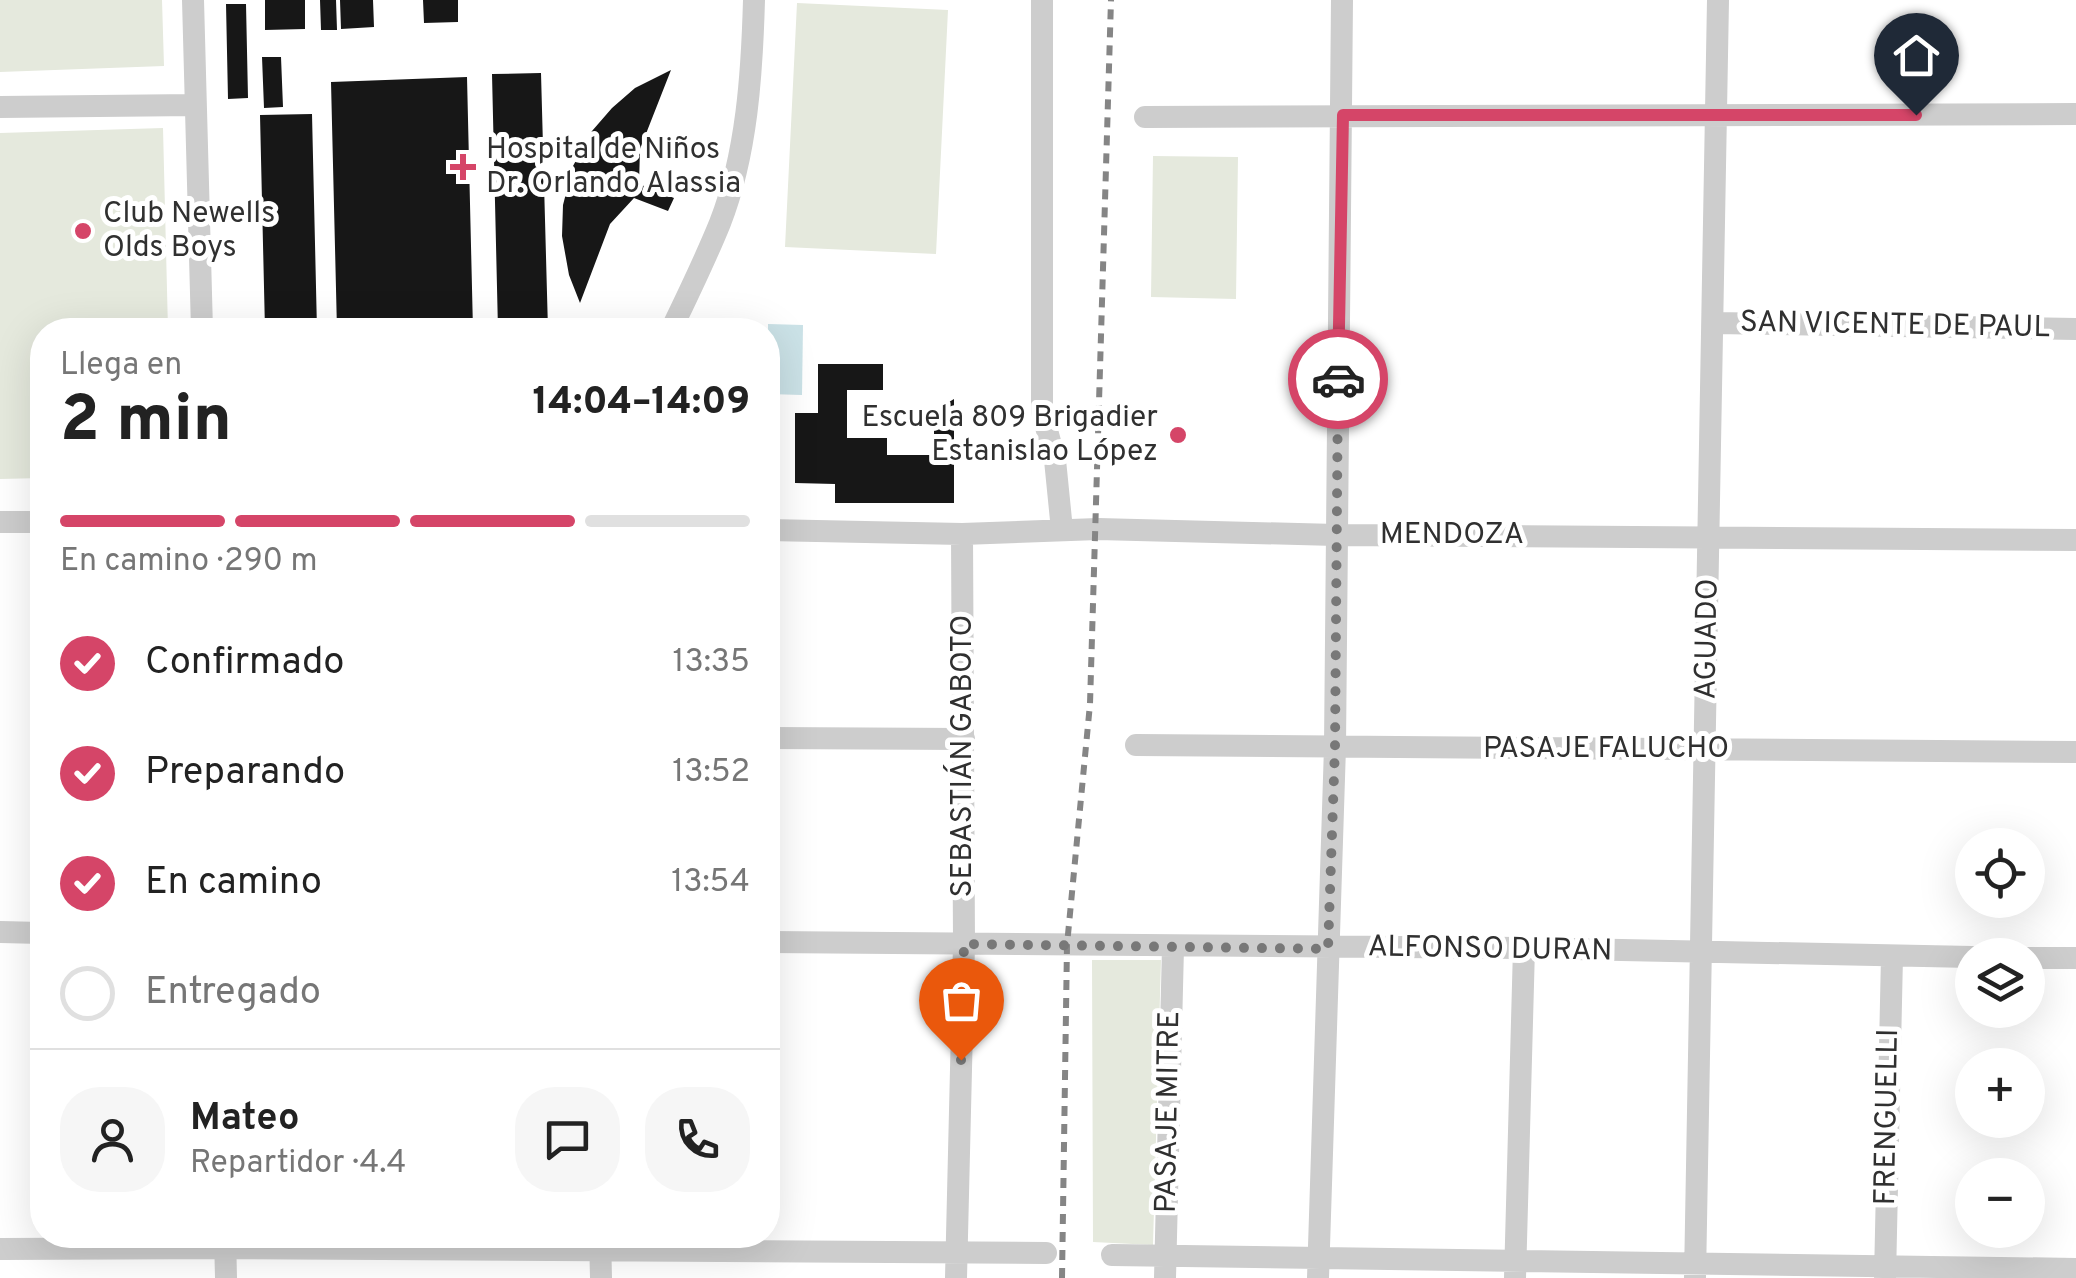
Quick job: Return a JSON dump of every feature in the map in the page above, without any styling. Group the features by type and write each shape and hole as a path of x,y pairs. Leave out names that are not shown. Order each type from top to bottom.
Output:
{"street":[{"path":"193,0 202,318"},
{"path":"676,318 721,220 738,156 748,91 754,0"},
{"path":"1042,0 1042,412 1055,460 1062,530"},
{"path":"1318,1269 1335,747 1342,0"},
{"name":"AGUADO","path":"1695,1270 1718,0"},
{"path":"0,108 195,105"},
{"path":"1145,117 2076,114"},
{"name":"SAN VICENTE DE PAUL","path":"1714,324 2076,329"},
{"path":"0,522 30,522"},
{"name":"MENDOZA","path":"780,530 2076,540"},
{"name":"SEBASTIÁN GABOTO","path":"956,1266 964,944 962,534"},
{"path":"780,738 964,739"},
{"name":"PASAJE FALUCHO","path":"1136,745 2076,752"},
{"path":"0,932 30,932"},
{"name":"ALFONSO DURAN","path":"780,942 1524,948 1955,957"},
{"name":"PASAJE MITRE","path":"1165,1267 1173,946"},
{"path":"1515,1269 1524,948"},
{"name":"FRENGUELLI","path":"1885,1273 1892,956"},
{"path":"2045,958 2076,958"},
{"path":"0,1249 30,1248"},
{"path":"225,1248 226,1278"},
{"path":"600,1248 601,1278"},
{"path":"677,1248 956,1266 1046,1253"},
{"path":"1112,1255 1165,1267 2076,1274"}],"shaded area":[{"path":"0,0 162,0 164,66 0,72"},
{"path":"797,3 948,10 936,254 785,247"},
{"name":"Club Newells Olds Boys","path":"163,128 168,318 30,318 30,478 0,479 0,133"},
{"path":"1153,156 1238,157 1236,299 1151,297"},
{"path":"1092,960 1161,960 1153,1245 1093,1242"}],"water":[{"path":"780,324 803,325 802,395 780,394"}],"building":[{"path":"265,0 305,0 305,29 265,30"},
{"path":"320,0 336,0 337,30 321,30"},
{"path":"340,0 373,0 374,27 341,29"},
{"path":"423,0 458,0 458,22 424,23"},
{"path":"226,4 246,4 248,98 228,99"},
{"path":"262,57 281,57 283,107 264,108"},
{"name":"Hospital de Niños Dr. Orlando Alassia","path":"671,70 640,149 639,184 674,198 668,211 634,198 610,224 580,303 569,275 562,236 563,205 573,166 592,131 612,108 635,88"},
{"name":"Hospital de Niños Dr. Orlando Alassia","path":"541,73 548,318 498,318 492,74"},
{"name":"Hospital de Niños Dr. Orlando Alassia","path":"467,77 473,318 337,318 331,82"},
{"path":"312,114 317,318 265,318 260,115"},
{"path":"818,364 883,364 883,390 847,390 847,438 887,438 887,455 934,455 934,411 954,399 954,503 835,503 835,484 795,483 795,413 818,413"}],"railway":[{"path":"1062,1278 1067,945 1090,704 1111,0"}],"way so far":[{"path":"961,1060 964,944 1328,949 1335,747 1338,379"}],"place":[{"name":"Hospital de Niños Dr. Orlando Alassia","path":"463,167"},
{"name":"Club Newells Olds Boys","path":"83,231"},
{"name":"Escuela 809 Brigadier Estanislao López","path":"1178,435"}],"route":[{"path":"1338,379 1343,115 1916,115"}]}
